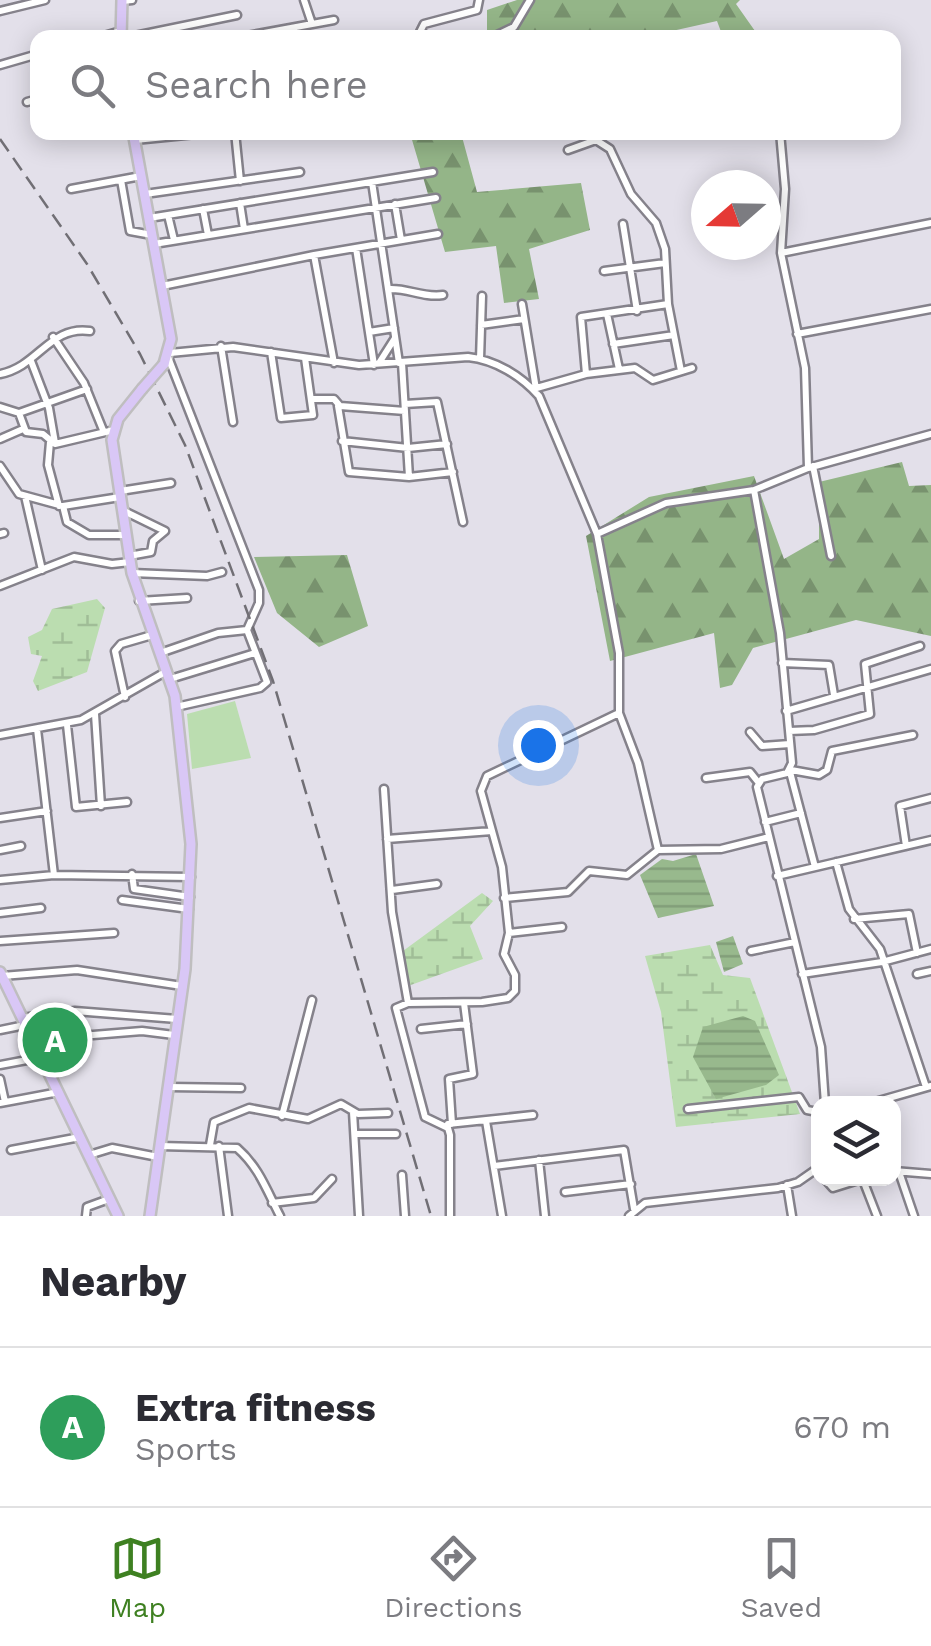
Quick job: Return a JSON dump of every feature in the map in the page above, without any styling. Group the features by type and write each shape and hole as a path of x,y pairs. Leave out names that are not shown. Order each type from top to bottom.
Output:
{"main road":[{"path":"122,1 122,30"},
{"path":"134,140 162,286 168,358 108,430 139,602 169,676 176,707 191,877 182,986 150,1216"},
{"path":"1,974 118,1216"}],"street":[{"path":"0,11 45,0"},
{"path":"122,1 132,0"},
{"path":"304,0 308,30"},
{"path":"421,30 424,24 478,10 480,0"},
{"path":"509,30 530,0"},
{"path":"151,30 238,15"},
{"path":"281,30 334,20"},
{"path":"0,65 30,56"},
{"path":"236,140 240,181"},
{"path":"568,150 596,140 610,150 631,194 656,223 681,371"},
{"path":"781,140 784,189 781,253 805,368 810,467 831,556"},
{"path":"145,194 300,172"},
{"path":"148,218 433,172"},
{"path":"70,190 141,176"},
{"path":"120,180 130,231 153,239 174,240 436,198"},
{"path":"372,182 401,363 409,477"},
{"path":"240,203 244,228"},
{"path":"395,204 401,240"},
{"path":"203,209 208,234"},
{"path":"168,215 174,240"},
{"path":"781,253 931,223"},
{"path":"622,224 637,311"},
{"path":"162,286 438,234"},
{"path":"356,248 376,364"},
{"path":"314,255 334,363"},
{"path":"604,271 664,264"},
{"path":"389,289 406,289 423,297 442,295"},
{"path":"475,357 482,296"},
{"path":"522,304 535,389 597,534 619,654 620,714 638,762 658,850"},
{"path":"586,374 578,320 668,304"},
{"path":"798,334 931,309"},
{"path":"607,314 619,369"},
{"path":"481,325 524,319"},
{"path":"0,374 31,361 53,337 90,331"},
{"path":"369,332 395,333"},
{"path":"376,364 395,333"},
{"path":"614,344 674,336"},
{"path":"19,413 24,429 53,443 108,430 53,337"},
{"path":"221,346 232,422"},
{"path":"176,707 264,686 266,682 247,630 259,603 259,590 168,358 221,346 334,363 475,357 510,372 535,389"},
{"path":"271,352 278,416 310,416 305,358"},
{"path":"31,361 48,403 53,443 48,465 66,522 89,536 126,535"},
{"path":"535,389 619,369 634,368 653,380 692,368"},
{"path":"0,407 19,413 87,389"},
{"path":"311,398 334,399 338,406 349,472 409,477 452,472"},
{"path":"338,406 405,408 437,402 463,522"},
{"path":"0,439 24,429"},
{"path":"597,534 666,503 754,490 810,467 931,434"},
{"path":"342,441 408,448 447,444"},
{"path":"0,466 10,487 61,506 171,483"},
{"path":"754,490 782,663 790,770 815,867"},
{"path":"26,496 42,570"},
{"path":"122,510 165,531 153,541 151,552 131,564"},
{"path":"0,586 82,556 112,564 206,576 222,572"},
{"path":"139,602 188,598"},
{"path":"160,654 218,633 247,630"},
{"path":"124,697 115,659 117,648 152,635"},
{"path":"788,731 814,730 870,714 862,672 868,662 920,646"},
{"path":"0,735 67,725 169,676 256,654"},
{"path":"782,663 829,665 834,696"},
{"path":"786,712 931,669"},
{"path":"95,714 102,806"},
{"path":"534,1115 442,1125 425,1117 396,1008 408,1003 501,1000 515,991 514,975 504,954 509,933 500,858 480,791 486,776 620,714"},
{"path":"67,725 76,807 128,802"},
{"path":"37,729 54,874"},
{"path":"750,732 762,746 790,744"},
{"path":"758,782 790,770 820,775 827,770 832,751 914,735"},
{"path":"706,778 750,772 758,782 777,876 824,1061 825,1096"},
{"path":"384,789 392,890 408,1003"},
{"path":"906,846 900,806 931,798"},
{"path":"0,818 47,811"},
{"path":"765,822 800,813"},
{"path":"387,839 492,831"},
{"path":"504,898 568,892 590,871 627,874 658,850 721,849 769,837"},
{"path":"777,876 931,840"},
{"path":"0,850 20,846"},
{"path":"836,862 854,919 878,945 928,1086 895,1096"},
{"path":"0,880 54,874 191,877"},
{"path":"132,874 134,889 190,903"},
{"path":"392,890 437,884"},
{"path":"122,900 190,903"},
{"path":"0,913 41,908"},
{"path":"854,919 909,914 917,954"},
{"path":"509,933 562,927"},
{"path":"0,941 114,933"},
{"path":"751,951 795,942"},
{"path":"802,974 931,950"},
{"path":"1,974 77,970 182,986"},
{"path":"917,974 931,971"},
{"path":"282,1116 312,1000"},
{"path":"452,1124 449,1079 473,1074 464,1003"},
{"path":"0,1030 23,1021 75,1011 177,1019"},
{"path":"421,1029 467,1024"},
{"path":"32,1040 142,1031 174,1035"},
{"path":"0,1066 43,1057"},
{"path":"0,1079 3,1102 60,1092"},
{"path":"168,1087 241,1088"},
{"path":"688,1109 799,1097 811,1112"},
{"path":"210,1145 214,1122 240,1110 308,1119 341,1104 353,1111 388,1114"},
{"path":"353,1111 359,1216"},
{"path":"486,1120 502,1216"},
{"path":"442,1125 452,1142 450,1216"},
{"path":"355,1134 396,1134"},
{"path":"12,1150 81,1137"},
{"path":"89,1155 112,1148 159,1152 210,1145 237,1148 261,1172 270,1204 280,1216"},
{"path":"220,1146 228,1216"},
{"path":"494,1166 624,1150 632,1213 657,1200 787,1186 811,1173"},
{"path":"539,1160 545,1216"},
{"path":"901,1172 931,1174"},
{"path":"402,1174 405,1216"},
{"path":"270,1204 314,1198 332,1179"},
{"path":"566,1192 631,1184"},
{"path":"901,1184 914,1216"},
{"path":"787,1186 792,1216"},
{"path":"866,1186 877,1216"},
{"path":"86,1216 87,1207 109,1199"}],"green space":[{"path":"517,0 740,0 736,4 754,30 720,30 717,21 676,30 487,30 487,10"},
{"path":"412,140 463,140 477,192 581,183 590,230 529,249 539,299 504,303 496,246 445,252"},
{"path":"902,462 909,486 931,485 931,636 856,620 753,648 732,685 720,688 714,633 610,661 586,536 649,497 754,476 784,559 819,539 819,482"},
{"path":"347,555 368,626 319,647 277,613 254,557"},
{"path":"97,599 105,608 87,672 38,691 33,681 42,656 31,654 28,637 42,630 52,609"},
{"path":"235,701 251,758 192,769 187,714"},
{"path":"482,893 493,901 470,926 483,959 408,986 400,959 403,951"},
{"path":"710,945 723,975 750,978 800,1114 676,1127 661,1012 645,956"}],"shaded area":[{"path":"696,854 714,906 658,918 640,875 662,859 673,861"},
{"path":"733,936 743,964 724,972 716,942"},
{"path":"743,1016 755,1021 779,1075 766,1085 716,1099 693,1057 703,1027"}],"railway":[{"path":"0,139 87,264 140,354 185,445 273,681 431,1216"}],"place":[{"name":"Extra fitness","path":"55,1040"}]}
